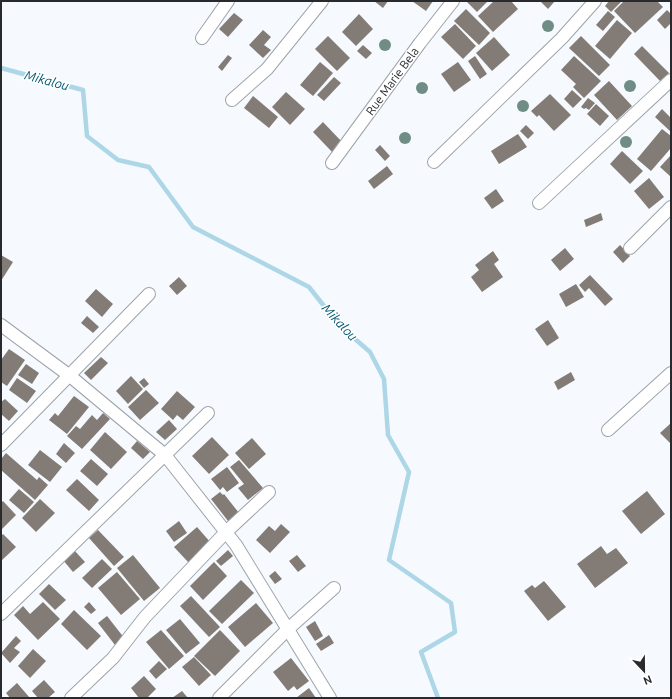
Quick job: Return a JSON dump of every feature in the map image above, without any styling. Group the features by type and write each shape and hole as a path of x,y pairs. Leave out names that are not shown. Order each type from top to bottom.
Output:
{"street":[{"path":"202,38 228,1"},
{"path":"232,100 272,64 322,1"},
{"name":"Rue Marie Bela","path":"332,163 420,43 453,1"},
{"path":"434,162 562,38 595,1"},
{"path":"539,203 671,80"},
{"path":"630,248 671,207"},
{"path":"1,445 150,294"},
{"path":"1,325 70,376 165,455 226,532 251,568 330,698"},
{"path":"608,430 671,374"},
{"path":"1,614 208,413"},
{"path":"71,698 113,658 145,616 226,532 269,492"},
{"path":"219,698 288,629 334,588"}],"building":[{"path":"374,1 388,1 383,8"},
{"path":"412,1 433,1 426,11"},
{"path":"466,1 488,1 477,12"},
{"path":"494,1 511,1 518,9 493,32 478,16"},
{"path":"540,1 555,1 548,9"},
{"path":"609,1 622,1 611,12 605,6"},
{"path":"624,1 657,1 663,7 635,33 614,11"},
{"path":"466,9 490,33 479,45 454,21"},
{"path":"667,10 671,14 671,23 665,29 657,20"},
{"path":"608,11 615,17 603,31 596,25"},
{"path":"234,13 243,20 228,37 219,29"},
{"path":"359,14 373,29 356,46 342,32"},
{"path":"617,20 632,33 610,59 595,46"},
{"path":"455,24 476,46 463,59 441,37"},
{"path":"263,30 271,37 264,45 271,50 263,58 249,45"},
{"path":"328,36 350,58 337,71 315,49"},
{"path":"581,36 610,65 599,76 569,48"},
{"path":"494,37 510,55 492,71 476,53"},
{"path":"363,45 372,53 366,59 357,51"},
{"path":"642,46 669,73 660,81 634,54"},
{"path":"228,55 232,58 222,71 218,67"},
{"path":"475,56 487,74 480,79 468,61"},
{"path":"574,56 601,81 584,98 573,87 576,84 561,70"},
{"path":"320,62 333,73 313,96 300,85"},
{"path":"458,62 471,80 454,92 441,74"},
{"path":"334,77 341,83 324,101 317,95"},
{"path":"609,81 632,106 617,120 594,95"},
{"path":"572,90 582,99 573,108 564,99"},
{"path":"286,92 305,109 290,125 272,107"},
{"path":"550,94 571,115 554,131 539,115 537,117 531,111"},
{"path":"253,96 278,117 269,128 244,108"},
{"path":"588,98 595,103 589,110 581,107"},
{"path":"596,104 609,116 600,126 587,114"},
{"path":"662,109 671,118 671,132 655,117"},
{"path":"323,122 343,143 333,153 313,132"},
{"path":"526,125 534,133 528,139 520,131"},
{"path":"662,129 671,136 671,148 651,171 637,159"},
{"path":"518,134 527,147 499,164 491,151"},
{"path":"380,145 390,156 385,161 375,150"},
{"path":"622,151 643,171 630,184 610,164"},
{"path":"671,155 671,177 660,167"},
{"path":"387,166 393,174 374,189 368,181"},
{"path":"649,178 664,197 649,209 634,191"},
{"path":"496,189 504,201 492,209 484,198"},
{"path":"601,213 603,220 586,227 584,220"},
{"path":"620,245 630,256 623,263 613,252"},
{"path":"565,248 574,259 560,271 551,260"},
{"path":"493,251 499,260 494,264 503,277 482,292 471,277 479,270 475,265"},
{"path":"1,255 13,262 1,281"},
{"path":"590,275 613,299 605,306 589,288 585,292 579,285"},
{"path":"179,277 187,286 177,295 169,286"},
{"path":"576,284 584,297 566,307 559,294"},
{"path":"96,289 113,304 102,317 85,301"},
{"path":"87,316 99,327 93,333 81,323"},
{"path":"548,320 559,338 547,346 535,329"},
{"path":"9,349 25,360 7,386 1,382 1,360"},
{"path":"101,357 108,363 91,380 84,373"},
{"path":"26,364 39,373 32,384 18,375"},
{"path":"571,372 575,380 558,390 554,382"},
{"path":"131,376 143,389 128,404 116,391"},
{"path":"17,378 36,391 27,403 9,390"},
{"path":"144,378 149,384 144,388 139,382"},
{"path":"146,390 159,403 140,420 128,407"},
{"path":"177,391 195,407 183,420 177,415 173,420 161,409"},
{"path":"74,396 89,407 67,434 49,420 55,413 58,416"},
{"path":"5,399 18,411 9,421 1,414 1,402"},
{"path":"103,413 110,419 82,449 67,436 76,426 80,429 92,415 97,420"},
{"path":"169,420 177,429 165,440 156,432"},
{"path":"671,423 671,444 660,433"},
{"path":"105,432 127,452 111,469 90,450"},
{"path":"212,437 229,455 209,474 192,456"},
{"path":"252,438 266,454 249,469 235,453"},
{"path":"137,441 150,452 143,459 131,448"},
{"path":"64,443 75,453 66,463 56,454"},
{"path":"40,450 62,467 50,482 28,465"},
{"path":"6,453 37,480 39,477 48,485 35,500 1,470 1,459"},
{"path":"91,459 108,474 97,486 80,471"},
{"path":"239,460 263,488 248,500 238,488 244,484 230,467"},
{"path":"227,467 239,483 227,492 223,487 220,490 211,479"},
{"path":"77,479 99,500 89,511 66,490"},
{"path":"19,489 34,502 24,513 9,500"},
{"path":"647,491 665,514 641,534 622,511"},
{"path":"220,492 223,495 224,494 239,513 228,521 211,499"},
{"path":"40,499 55,513 36,532 22,518"},
{"path":"3,501 16,515 1,530 1,503"},
{"path":"179,521 187,533 174,542 166,531"},
{"path":"281,524 290,532 270,553 256,540 269,526 275,531"},
{"path":"197,527 211,543 189,563 174,547"},
{"path":"98,530 124,557 114,566 89,538"},
{"path":"3,534 16,547 1,561 1,536"},
{"path":"601,546 607,554 616,548 628,563 595,588 577,564"},
{"path":"74,550 85,562 73,572 63,560"},
{"path":"228,550 233,556 221,566 216,561"},
{"path":"133,555 160,588 144,601 117,568"},
{"path":"297,555 306,566 298,572 289,561"},
{"path":"102,559 112,569 92,588 82,578"},
{"path":"214,562 227,576 203,600 190,586"},
{"path":"275,571 282,579 275,584 269,576"},
{"path":"117,572 140,599 121,615 98,588"},
{"path":"241,580 254,593 222,624 209,611"},
{"path":"544,581 566,607 548,621 524,591 532,585 535,588"},
{"path":"49,584 66,600 55,610 39,594"},
{"path":"191,596 220,627 209,637 180,606"},
{"path":"43,602 60,619 38,640 14,615 23,606 30,614"},
{"path":"89,602 96,610 91,614 84,607"},
{"path":"256,603 273,623 245,647 228,627"},
{"path":"74,610 101,636 87,650 61,624"},
{"path":"107,616 125,639 115,645 98,623"},
{"path":"180,619 200,643 186,654 166,630"},
{"path":"315,621 323,636 315,641 306,627"},
{"path":"161,630 184,656 169,669 146,642"},
{"path":"220,630 240,651 215,676 194,656"},
{"path":"329,635 334,643 321,651 316,644"},
{"path":"16,636 21,641 14,648 20,652 10,663 1,653"},
{"path":"33,649 46,661 30,678 18,666"},
{"path":"194,657 211,675 199,686 182,667"},
{"path":"291,658 309,681 297,690 294,686 288,691 273,672"},
{"path":"159,661 167,669 156,679 149,671"},
{"path":"144,676 156,689 147,698 139,698 131,688"},
{"path":"44,680 55,692 48,698 38,698 32,691"},
{"path":"17,683 30,698 10,698 6,693"},
{"path":"309,688 316,698 296,698"},
{"path":"182,691 188,698 172,698"}],"waterway":[{"name":"Mikalou","path":"1,68 83,90 87,136 118,160 149,167 193,227 309,287 339,325 370,352 384,379 388,435 409,472 389,560 451,603 455,632 421,652 438,698"}]}
